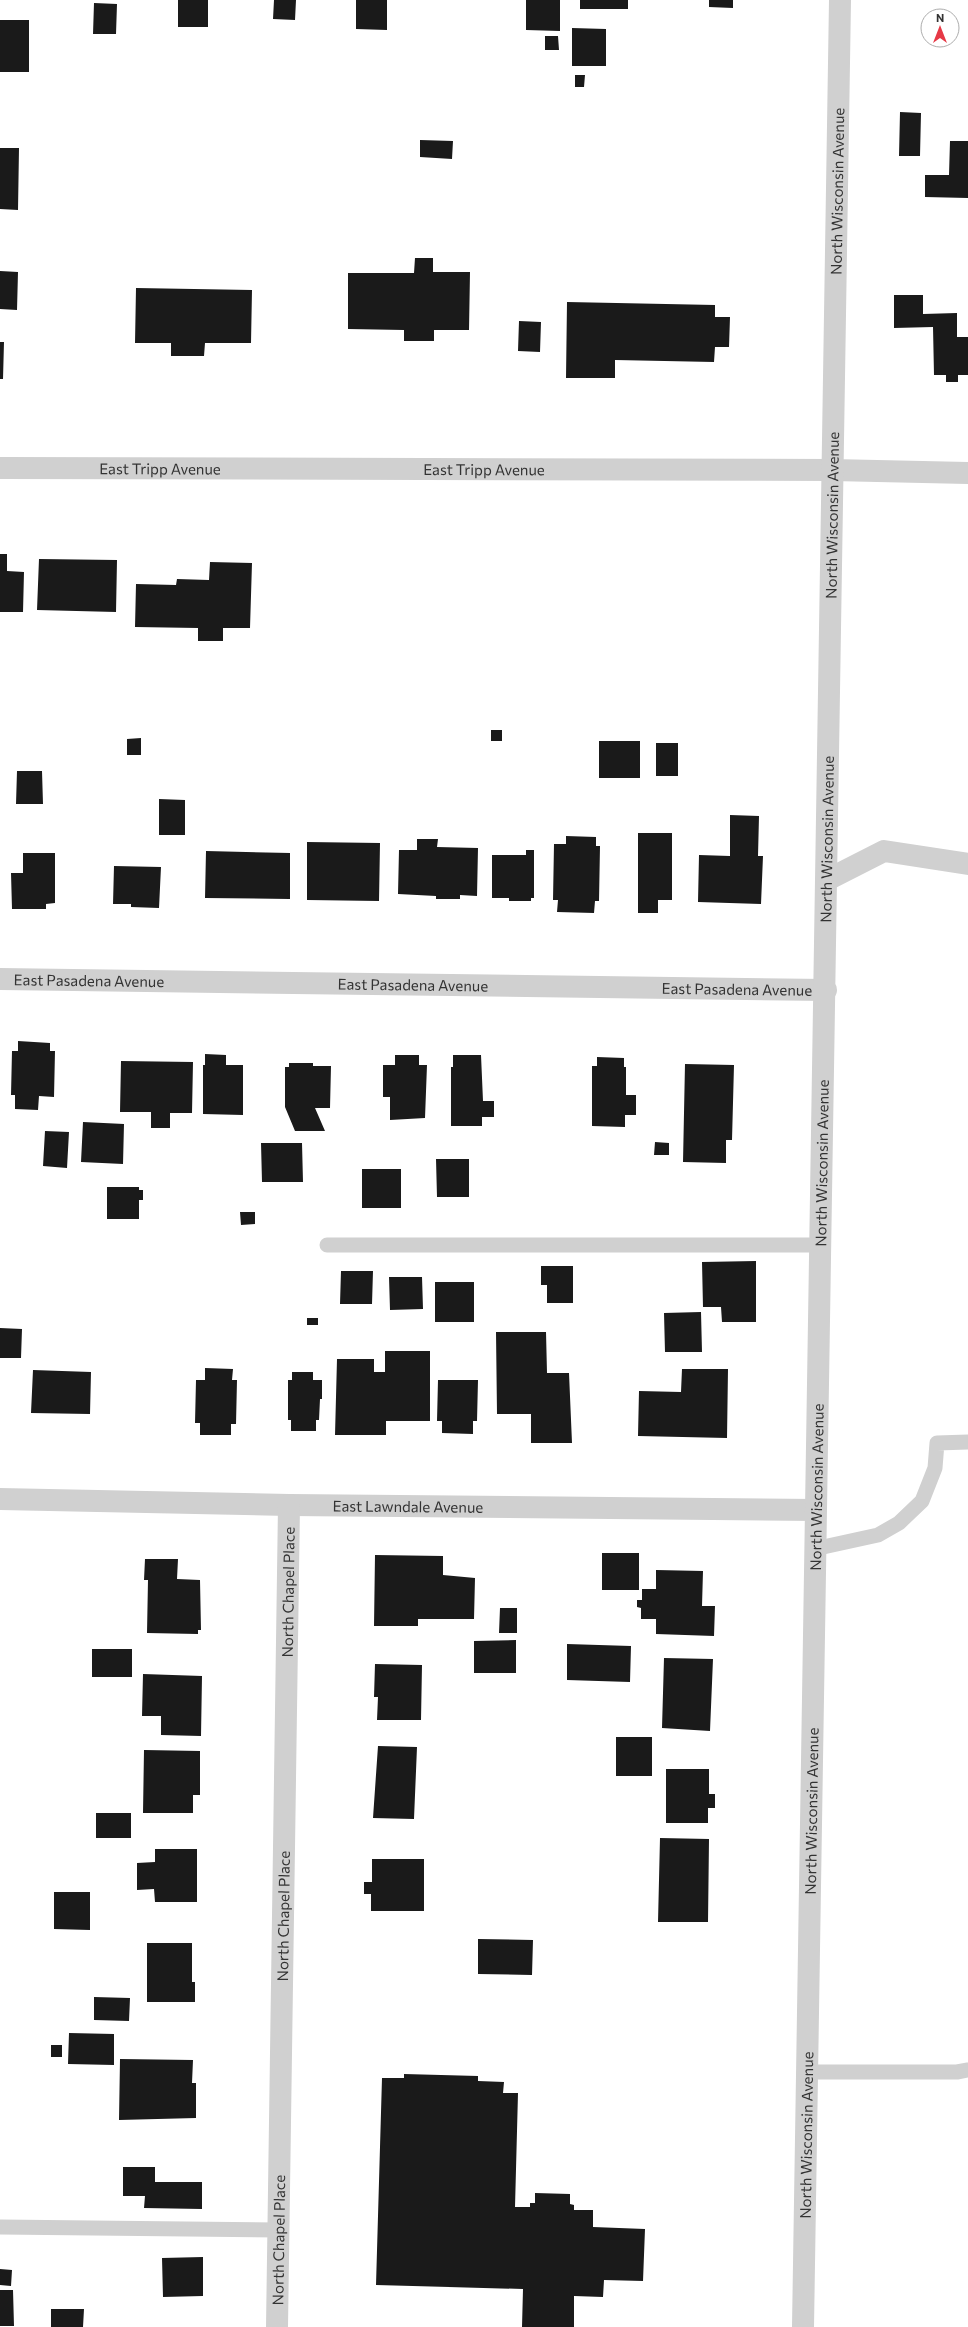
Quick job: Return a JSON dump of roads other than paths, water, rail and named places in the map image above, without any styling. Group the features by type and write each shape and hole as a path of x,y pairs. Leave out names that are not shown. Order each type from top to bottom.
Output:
{"street":[{"name":"North Wisconsin Avenue","path":"803,2327 814,1549 826,990 832,470 840,0"},
{"name":"East Tripp Avenue","path":"0,468 832,470 968,473"},
{"path":"827,880 884,851 968,864"},
{"name":"East Pasadena Avenue","path":"0,979 826,990"},
{"name":"East Lawndale Avenue","path":"0,1499 288,1505 815,1510"},
{"name":"North Chapel Place","path":"277,2327 288,1505"}],"lane":[{"path":"327,1245 820,1245"},
{"path":"814,1549 878,1535 899,1523 922,1501 935,1468 937,1443 968,1442"},
{"path":"807,2072 957,2072 968,2070"},
{"path":"0,2227 279,2230"}]}
